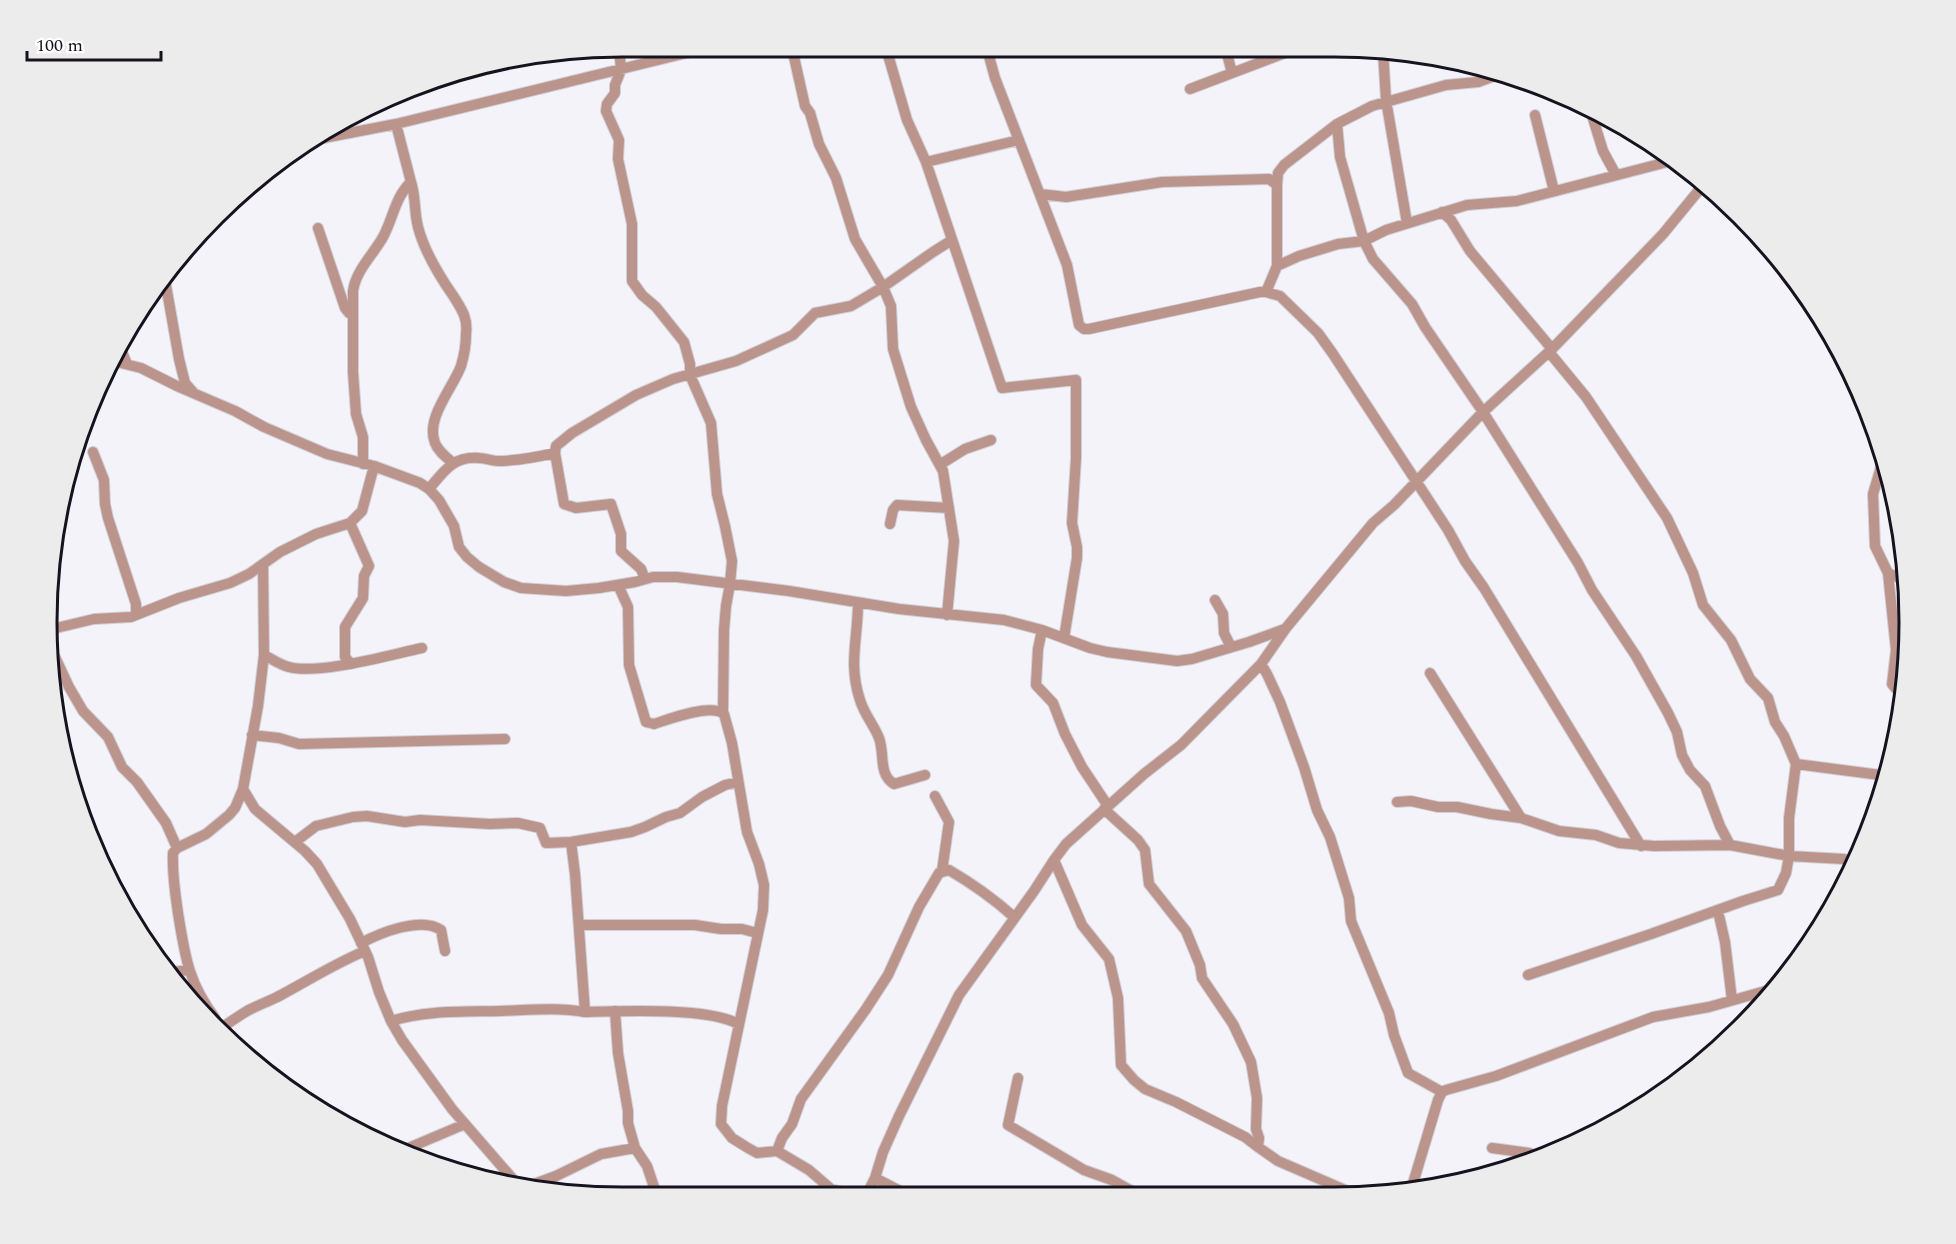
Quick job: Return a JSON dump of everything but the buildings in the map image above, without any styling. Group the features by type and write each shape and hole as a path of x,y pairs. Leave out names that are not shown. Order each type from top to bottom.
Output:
{"street":[{"path":"620,57 621,70 615,85 615,93 607,104 606,111 619,140 618,159 632,224 632,281 684,342 690,364 690,375 711,423 717,494 732,561 724,630 723,712 732,743 747,832 764,885 763,910 720,1115 721,1124 732,1138 748,1148 757,1153 777,1151 809,1170 829,1187"},
{"path":"334,136 396,124 672,57"},
{"path":"794,57 805,106 810,113 815,134 836,178 855,239 883,287 891,306 893,349 911,406 926,440 941,464 954,541 947,615"},
{"path":"889,57 907,120 926,162 1002,388 1077,380 1072,523 1077,558 1064,638"},
{"path":"989,57 995,78 1067,265 1079,325 1084,329 1089,329 1266,292 1280,296 1318,333 1417,481 1641,846"},
{"path":"1228,57 1232,73"},
{"path":"1190,89 1274,57"},
{"path":"1384,59 1386,100 1407,223"},
{"path":"1266,292 1277,266 1273,182 1280,169 1337,123 1386,100 1446,85 1478,82 1488,78"},
{"path":"1536,115 1554,190"},
{"path":"1594,120 1603,151 1616,175"},
{"path":"1337,123 1340,158 1364,241 1373,259 1419,314 1425,327 1484,412 1578,563 1592,590 1636,656 1668,712 1677,732 1682,755 1690,770 1705,786 1730,845"},
{"path":"396,124 414,192 420,236 441,277 465,313 467,321 464,355 439,410 433,433 435,445 453,463"},
{"path":"926,162 1019,140"},
{"path":"1277,266 1299,256 1338,244 1364,241 1407,223 1449,214 1478,203 1517,201 1663,163"},
{"path":"57,628 94,619 121,618 136,610 148,610 230,583 249,574 280,552 315,534 350,523 362,511 369,465 356,414 353,372 353,291 356,279 383,238 394,208 411,182"},
{"path":"1040,194 1066,198 1162,182 1273,182"},
{"path":"870,1187 899,1116 959,995 1066,844 1144,774 1181,745 1263,661 1286,628 1373,523 1484,412 1551,351 1662,234 1699,190"},
{"path":"1449,214 1470,251 1586,397 1667,518 1693,573 1703,605 1731,640 1750,679 1768,698 1775,722 1796,764 1789,818 1786,873 1778,890 1528,975"},
{"path":"318,228 346,310 353,315"},
{"path":"645,579 641,568 621,551 621,534 611,504 576,508 564,504 555,453 556,446 572,433 636,395 673,379 736,361 794,335 816,313 850,306 883,287 952,240"},
{"path":"166,288 178,359 185,383 194,393"},
{"path":"122,363 141,368 327,454 369,465 420,483 439,500 454,526 459,547 463,552 479,567 504,582 530,590 566,591 618,585 665,576 789,591 947,615 1004,620 1037,628 1107,652 1170,660 1192,659 1250,642 1286,628"},
{"path":"941,464 965,449 991,440"},
{"path":"93,452 104,480 108,518 136,610"},
{"path":"429,489 453,463 472,458 497,461 534,458 555,453"},
{"path":"1879,473 1873,494 1875,546 1888,573 1896,650 1892,684 1895,688"},
{"path":"890,524 893,510 897,505 949,508"},
{"path":"350,523 369,566 364,576 363,598 345,627 345,657 350,663"},
{"path":"200,998 183,950 172,874 172,853 177,848 206,834 230,815 243,789 264,655 263,564"},
{"path":"1888,573 1897,578"},
{"path":"618,585 628,607 629,665 646,722 654,724 701,711 723,712"},
{"path":"1215,600 1221,607 1224,633 1231,647"},
{"path":"858,603 854,647 857,688 866,716 879,737 882,767 889,781 894,784 925,775"},
{"path":"1037,628 1036,685 1053,703 1082,767 1106,808 1138,840 1144,850 1149,884 1186,931 1200,965 1202,978 1233,1024 1251,1062 1257,1098 1258,1147"},
{"path":"1250,642 1263,661 1280,702 1317,810 1330,837 1349,898 1351,921 1389,1013 1394,1035 1408,1073 1442,1092 1496,1076 1653,1017 1685,1012 1761,992"},
{"path":"264,655 290,668 329,667 422,648"},
{"path":"59,665 74,698 108,737 122,767 137,782 166,823 177,848"},
{"path":"1430,673 1521,818"},
{"path":"252,735 279,738 299,744 505,739"},
{"path":"1796,764 1878,775"},
{"path":"294,842 316,826 353,817 383,818 405,822 420,820 490,824 518,823 540,828 546,843 571,842 631,832 645,827 680,813 702,797 725,785 738,782"},
{"path":"243,789 255,810 317,864 350,919 391,1021 422,1070 465,1124 512,1176"},
{"path":"935,796 949,822 942,871"},
{"path":"1397,802 1412,801 1438,807 1457,807 1521,818 1559,831 1596,835 1619,843 1641,846 1730,845 1788,856 1846,860"},
{"path":"571,842 585,1012"},
{"path":"1054,860 1082,925 1109,959 1118,998 1121,1065 1134,1080 1145,1089 1245,1137 1278,1161 1338,1187"},
{"path":"777,1151 782,1138 792,1124 801,1099 888,975 936,876 942,871 949,870 994,899 1014,917"},
{"path":"1718,911 1725,942 1732,1000"},
{"path":"579,925 695,925 742,929 757,933"},
{"path":"226,1025 248,1011 325,972 380,933 397,928 431,926 441,930 445,951"},
{"path":"178,971 189,970"},
{"path":"391,1021 411,1014 570,1009 585,1012 690,1013 724,1018 738,1024"},
{"path":"615,1011 618,1053 628,1123 635,1148 648,1166 654,1187"},
{"path":"1018,1078 1008,1125 1084,1170 1112,1179 1126,1187"},
{"path":"1414,1181 1442,1092"},
{"path":"412,1146 465,1124"},
{"path":"537,1180 556,1176 601,1154 635,1148"},
{"path":"1492,1148 1527,1153"},
{"path":"875,1178 892,1187"}]}
